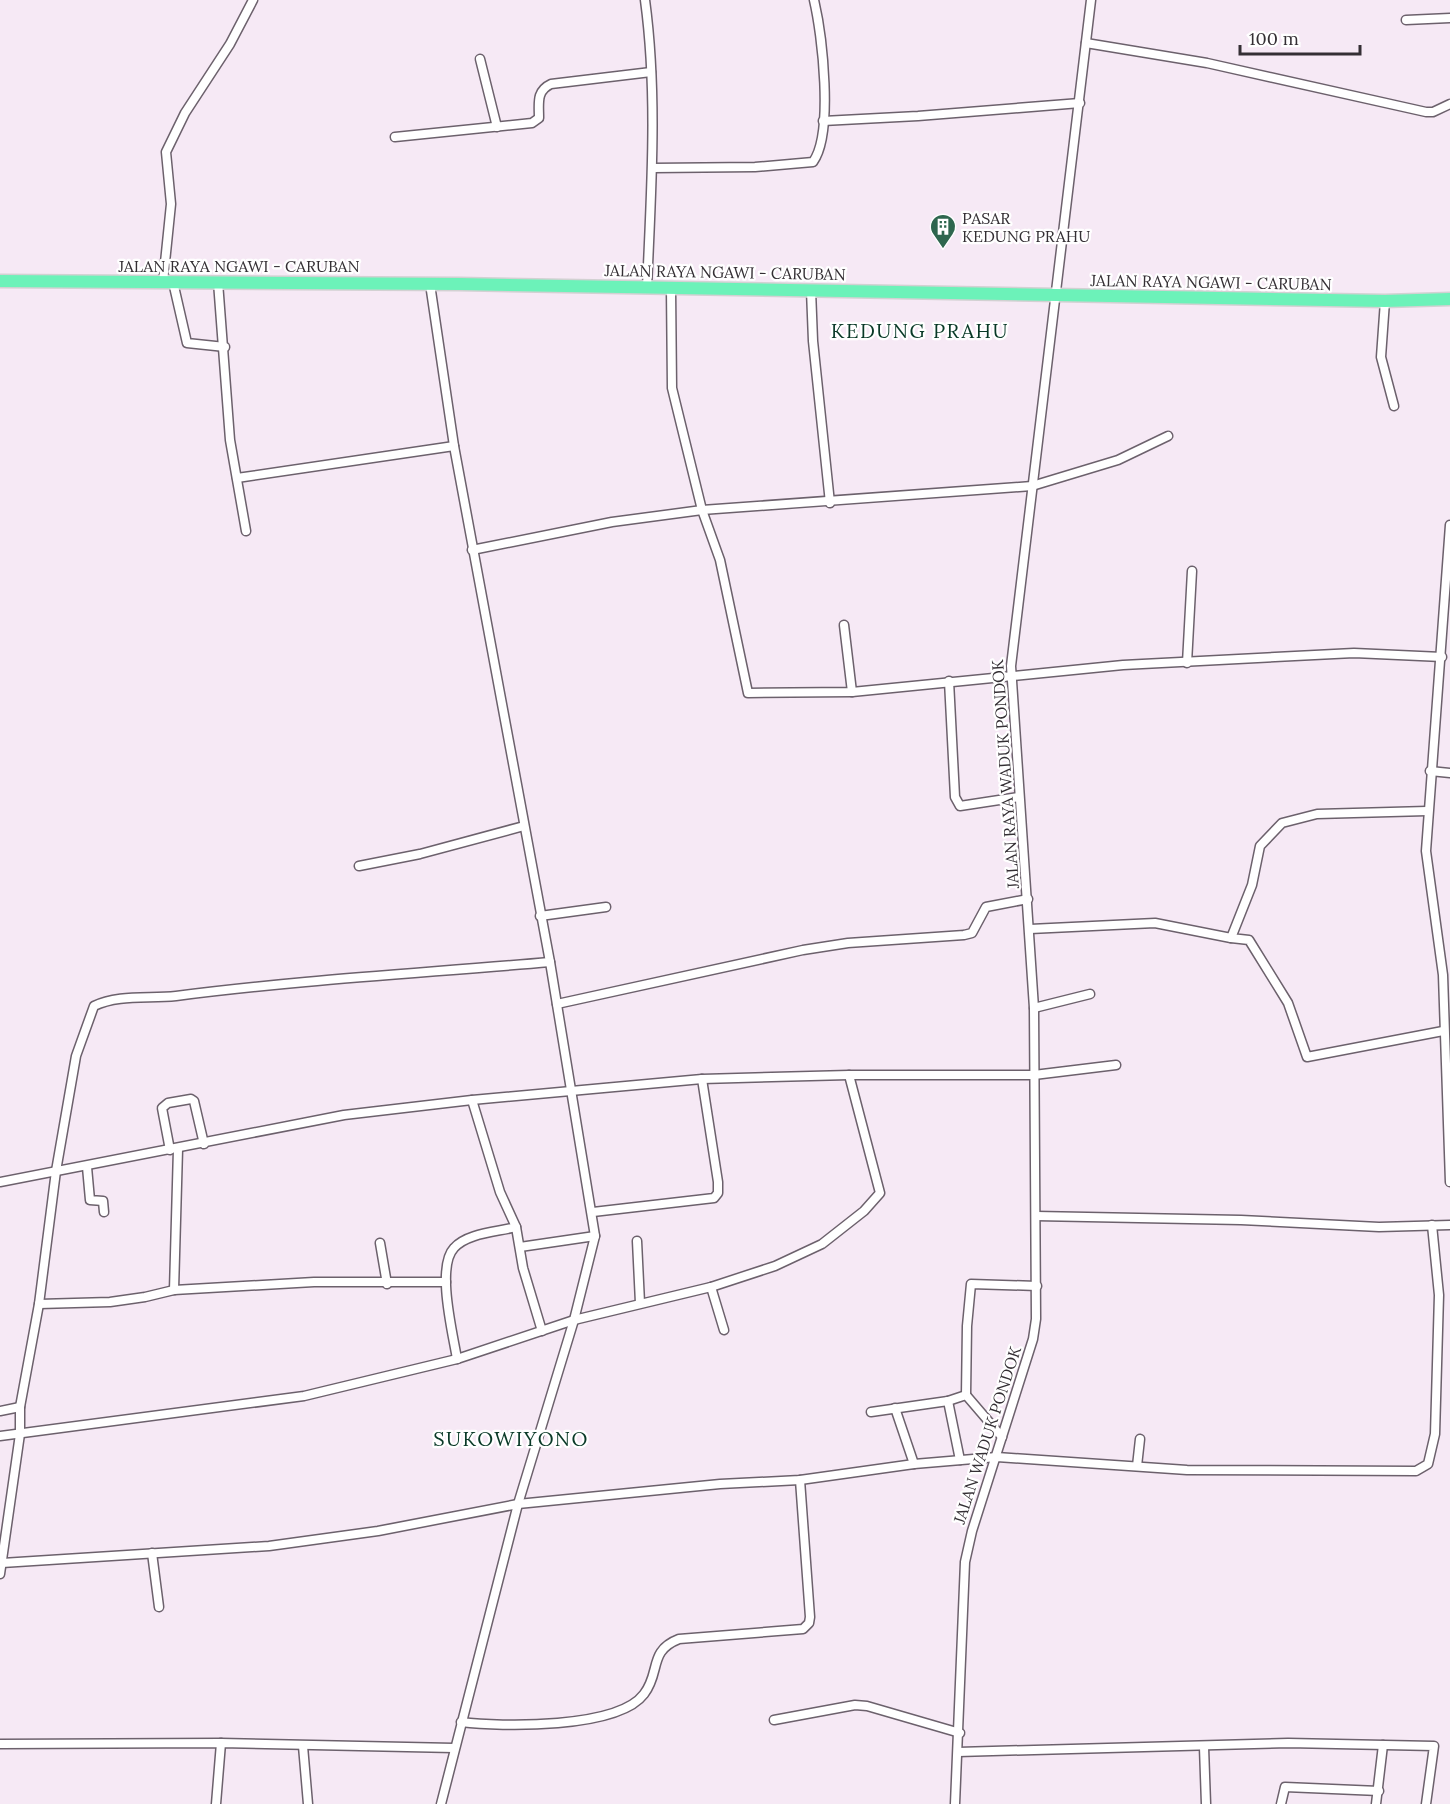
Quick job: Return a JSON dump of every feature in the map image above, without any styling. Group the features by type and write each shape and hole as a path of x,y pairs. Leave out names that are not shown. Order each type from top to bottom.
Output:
{"highway":[{"name":"JALAN RAYA NGAWI - CARUBAN","path":"0,281 430,284 1385,301 1450,299"}],"street":[{"path":"225,347 187,343 162,282 171,204 166,152 185,113 230,44 253,0"},
{"path":"645,0 651,72 653,168 647,288"},
{"path":"653,168 704,169 808,163 817,156 823,121 824,48 814,1 824,0"},
{"path":"1054,295 1080,103 1091,0"},
{"path":"1406,20 1450,18"},
{"path":"1086,43 1207,63 1426,112 1433,112 1450,104"},
{"path":"480,59 497,127"},
{"path":"395,137 537,121 540,94 543,88 551,84 651,72"},
{"path":"823,121 1080,103"},
{"path":"218,282 225,347 230,440 246,531"},
{"path":"430,284 472,550 550,962 596,1236 574,1320 518,1504 441,1804"},
{"path":"671,289 672,388 702,510 720,560 747,693 852,692 1123,665 1354,653 1442,657"},
{"path":"811,290 813,341 830,503"},
{"name":"JALAN RAYA WADUK PONDOK","path":"1034,1075 1034,1008 1030,929 1011,676 1054,295"},
{"path":"1385,301 1381,357 1394,406"},
{"path":"472,550 612,522 702,510 830,503 1032,486 1118,460 1168,436"},
{"path":"237,478 454,446"},
{"path":"1450,525 1447,615 1430,771 1426,851 1443,975 1443,1031 1450,1182"},
{"path":"1187,663 1192,571"},
{"path":"844,625 852,692"},
{"path":"949,681 955,797 960,806 1019,797"},
{"path":"1430,771 1450,773"},
{"path":"1231,938 1252,885 1260,846 1282,824 1317,814 1427,811"},
{"path":"359,866 420,854 524,826"},
{"path":"557,1004 803,950 964,935 972,933 986,907 1028,899"},
{"path":"540,916 606,907"},
{"path":"1030,929 1155,923 1249,940 1288,1003 1307,1057 1443,1031"},
{"path":"0,1574 2,1547 20,1434 20,1407 39,1304 56,1171 76,1056 90,1012 102,1002 298,981 550,962"},
{"path":"1034,1008 1090,994"},
{"path":"0,1182 87,1167 360,1112 472,1100 702,1079 849,1075 1034,1075 1116,1065"},
{"path":"0,1436 304,1396 457,1359 574,1320 711,1287 751,1275 806,1253 822,1244 875,1201 880,1193 849,1075"},
{"name":"JALAN WADUK PONDOK","path":"956,1804 965,1562 972,1531 1034,1339 1037,1286 1034,1075"},
{"path":"593,1212 714,1198 718,1192 718,1182 702,1079"},
{"path":"472,1100 500,1192 516,1227 542,1331"},
{"path":"174,1290 174,1149 162,1108 168,1103 194,1101 204,1144"},
{"path":"87,1167 90,1201 103,1201 104,1212"},
{"path":"1036,1216 1241,1220 1379,1227 1450,1225"},
{"path":"2,1563 321,1540 518,1504 720,1484 800,1480 914,1464 997,1457 1187,1470 1423,1469 1428,1464 1435,1434 1439,1295 1432,1226"},
{"path":"457,1359 446,1282 448,1260 453,1248 467,1239 516,1227"},
{"path":"520,1247 596,1236"},
{"path":"637,1241 640,1303"},
{"path":"380,1243 387,1284"},
{"path":"39,1304 110,1302 174,1290 314,1282 387,1284 446,1282"},
{"path":"1002,1437 966,1395 967,1326 971,1284 1037,1286"},
{"path":"711,1287 724,1330"},
{"path":"871,1412 948,1401 966,1395"},
{"path":"948,1401 960,1460"},
{"path":"0,1410 20,1407"},
{"path":"895,1408 914,1464"},
{"path":"1137,1466 1140,1439"},
{"path":"461,1722 511,1726 578,1720 610,1714 632,1705 643,1696 649,1687 659,1653 666,1644 679,1639 803,1629 809,1623 810,1617 800,1480"},
{"path":"152,1553 159,1607"},
{"path":"774,1720 855,1705 867,1706 960,1733"},
{"path":"0,1744 221,1743 454,1748"},
{"path":"216,1804 221,1743"},
{"path":"958,1752 1288,1743 1434,1746 1426,1804"},
{"path":"1376,1804 1383,1745"},
{"path":"303,1746 308,1804"},
{"path":"1204,1747 1206,1804"},
{"path":"1281,1804 1285,1787 1378,1791"}],"place":[{"name":"PASAR KEDUNG PRAHU","path":"943,250"}],"district":[{"name":"KEDUNG PRAHU","path":"920,330"},
{"name":"SUKOWIYONO","path":"511,1438"}]}
